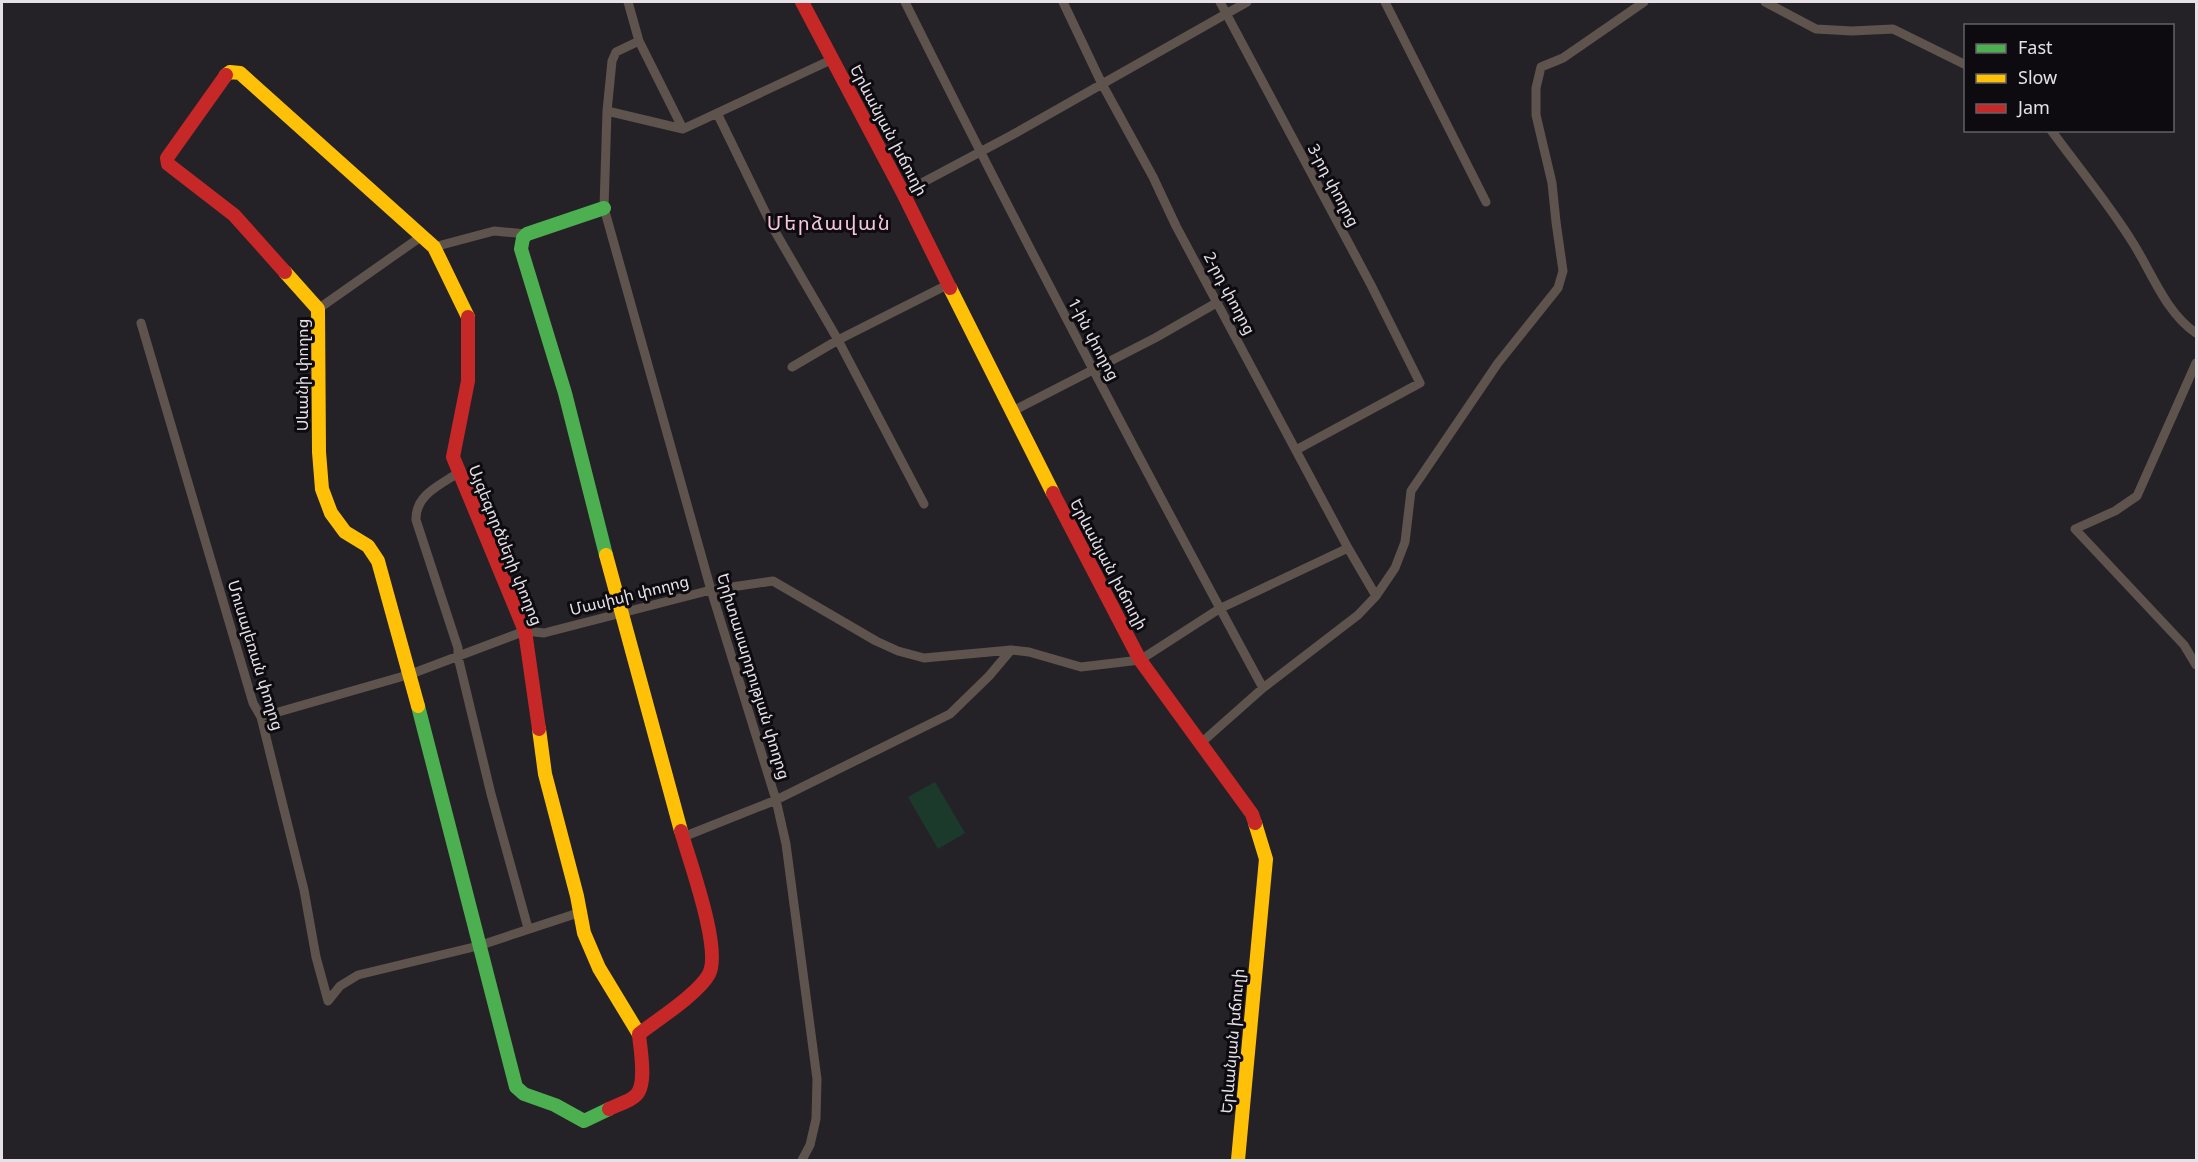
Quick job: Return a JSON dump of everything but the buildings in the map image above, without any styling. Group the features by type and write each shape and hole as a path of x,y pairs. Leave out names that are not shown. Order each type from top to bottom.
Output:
{"street":[{"path":"628,2 639,41 683,129"},
{"name":"Երևանյան խճուղի","path":"802,2 903,193 1011,412 1140,660 1252,814 1266,859 1239,1161"},
{"name":"1-ին փողոց","path":"905,2 1093,371 1263,688"},
{"name":"2-րդ փողոց","path":"1063,2 1101,82 1348,548 1376,596"},
{"name":"3-րդ փողոց","path":"1220,2 1371,285 1420,383 1296,450"},
{"path":"903,193 1247,2"},
{"path":"1385,2 1486,202"},
{"path":"1201,743 1263,688 1358,615 1376,596 1395,568 1405,542 1411,491 1498,363 1558,288 1563,271 1552,183 1536,115 1536,88 1541,67 1563,58 1644,2"},
{"path":"1765,2 1816,29 1852,31 1893,29 1964,64"},
{"name":"Երիտասարդության փողոց","path":"639,41 616,52 612,61 607,111 604,208 711,590 776,800 786,844 817,1079 816,1119 810,1145 802,1161"},
{"path":"607,111 683,129 833,59"},
{"name":"Սևանի փողոց","path":"240,73 230,72 223,77 168,154 167,161 234,215 318,309 319,452 322,489 331,513 345,532 368,546 378,561 411,674 478,946 516,1087 522,1093 556,1105 578,1120 584,1121 636,1096 640,1090 639,1034"},
{"name":"Այգեգործների փողոց","path":"240,73 434,247 469,320 468,381 453,457 525,631 545,774 577,896 578,913 591,957 639,1034"},
{"path":"717,113 773,228 838,340 924,504"},
{"path":"2051,132 2133,242 2164,298 2187,327 2196,333"},
{"path":"434,247 494,231 527,234 604,208"},
{"path":"527,234 523,238 521,249 565,393 620,612 712,941 709,974 639,1034"},
{"path":"318,309 422,236"},
{"path":"792,367 838,340 948,285"},
{"path":"1011,412 1093,371 1218,302"},
{"name":"Մուսալեռան փողոց","path":"141,323 253,703 261,717 304,890 316,957 328,1001 340,986 358,975 478,946"},
{"path":"2196,363 2137,496 2115,511 2075,529 2184,645 2196,665"},
{"path":"459,473 423,496 416,513 416,520 458,648 458,657 490,794 528,928"},
{"path":"1140,660 1219,609 1348,548"},
{"name":"Մասիսի փողոց","path":"261,717 411,674 525,631 544,633 711,590 773,581 876,641 898,651 924,658 1011,650 1029,652 1081,667 1140,660"},
{"path":"683,837 776,800 950,714 989,676 1011,650"},
{"path":"478,946 578,913"}],"green space":[{"path":"935,782 965,833 938,849 908,797"}],"traffic: fast":[{"path":"604,208 527,234 523,238 521,249 565,393 606,555"},
{"path":"418,706 516,1087 524,1094 555,1105 584,1121 609,1109"}],"traffic: slow":[{"path":"226,75 230,72 240,73 434,247 468,317"},
{"path":"285,272 318,309 319,452 322,489 331,513 345,532 368,546 378,561 418,706"},
{"path":"950,288 1053,493"},
{"path":"606,555 681,831"},
{"path":"539,729 545,774 577,896 584,933 599,968 639,1034"},
{"path":"1238,1160 1266,859 1255,823"}],"traffic: jam":[{"path":"802,2 903,193 950,288"},
{"path":"226,75 167,158 168,164 234,215 285,272"},
{"path":"468,317 468,381 453,457 525,631 539,729"},
{"path":"1053,493 1140,660 1252,814 1255,823"},
{"path":"609,1109 629,1100 639,1091 642,1076 639,1034 687,998 709,974 712,962 708,925 681,831"}],"district":[{"name":"Մերձավան","path":"829,223"}]}
